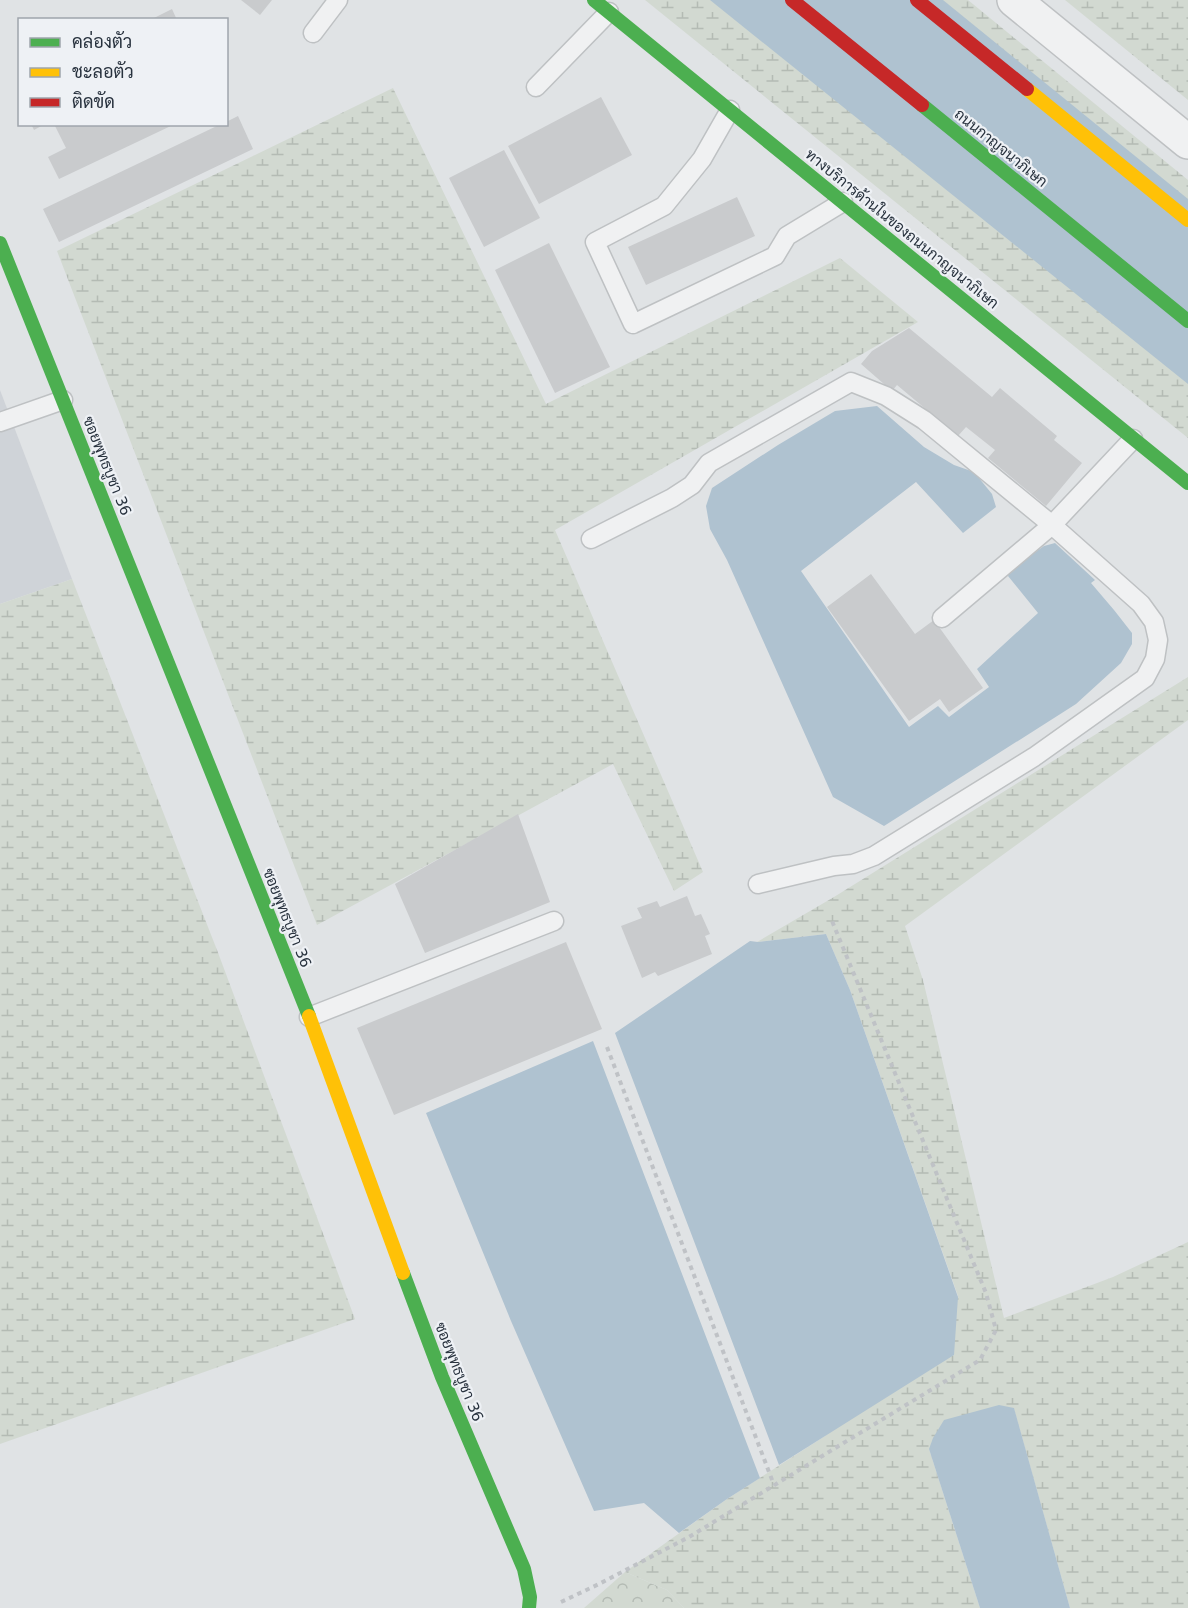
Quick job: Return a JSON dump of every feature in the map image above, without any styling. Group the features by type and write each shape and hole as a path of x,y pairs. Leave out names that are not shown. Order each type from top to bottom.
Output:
{"main road":[{"name":"ทางบริการด้านในของถนนกาญจนาภิเษก","path":"594,0 1188,483"},
{"name":"ถนนกาญจนาภิเษก","path":"792,0 1188,321"},
{"path":"917,0 1188,220"},
{"name":"ซอยพุทธบูชา 36","path":"0,243 309,1017 442,1377 524,1569 530,1597 529,1608"}],"street":[{"path":"1014,0 1188,142"}],"lane":[{"path":"313,33 338,0"},
{"path":"536,87 609,12"},
{"path":"730,110 702,159 664,206 595,242 633,324 775,256 788,236 843,202"},
{"path":"591,539 672,498 692,485 709,463 850,382 886,396 924,420 1052,525 1141,604 1154,622 1158,640 1155,659 1145,678 1034,757 874,856 853,864 834,866 758,884"},
{"path":"0,422 63,400"},
{"path":"942,618 1052,525 1133,439"},
{"path":"309,1017 554,921"}],"path":[{"path":"553,1605 689,1537 980,1360 996,1330 986,1293 832,921"},
{"path":"607,1047 774,1485"}],"shaded area":[{"path":"0,390 72,579 0,604"}],"green space":[{"path":"645,0 968,0 1188,180 1188,438"},
{"path":"1065,0 1188,0 1188,100"},
{"path":"393,88 546,404 840,258 918,322 555,530 703,872 674,891 613,764 317,925 57,251"},
{"path":"72,579 217,950 355,1319 0,1444 0,604"},
{"path":"1188,677 1188,720 905,926 923,980 1004,1318 1113,1277 1188,1242 1188,1608 1070,1608 1014,1409 929,1449 980,1608 684,1608 667,1590 625,1572 727,1499 825,1436 958,1296 850,990 826,934 757,942 834,897"},
{"path":"625,1572 667,1590 684,1608 584,1608"}],"water":[{"path":"710,0 943,0 1188,199 1188,384"},
{"path":"877,406 924,447 954,465 974,472 992,494 996,507 963,533 916,482 801,571 909,727 938,706 949,717 989,687 977,669 1038,613 1008,576 1010,570 1044,546 1055,543 1095,580 1091,583 1132,633 1132,644 1121,663 1076,704 884,826 833,797 727,560 710,529 706,506 712,488 835,411"},
{"path":"826,934 850,990 958,1297 954,1355 779,1465 615,1033 750,941"},
{"path":"593,1041 760,1478 679,1533 644,1503 594,1511 511,1321 426,1113"},
{"path":"999,1405 1014,1408 1070,1608 980,1608 929,1449 944,1420"}],"building":[{"path":"241,0 272,0 260,15"},
{"path":"172,9 176,18 154,18"},
{"path":"601,97 632,155 539,204 508,146"},
{"path":"238,116 253,149 59,242 43,209 217,126 228,126 228,121"},
{"path":"55,126 171,126 59,179 48,157 66,148"},
{"path":"504,150 540,218 484,247 449,178"},
{"path":"737,197 755,236 646,285 628,247"},
{"path":"549,243 610,367 555,393 495,270"},
{"path":"909,328 992,397 1000,388 1057,436 1054,440 1082,463 1046,506 988,458 995,450 966,427 958,436 897,385 892,391 861,364 872,351"},
{"path":"871,574 915,634 934,620 983,688 949,712 940,699 909,721 827,607"},
{"path":"518,814 550,902 425,953 395,884"},
{"path":"687,896 695,916 701,914 710,934 705,936 712,954 658,976 655,972 642,978 621,926 642,918 637,908 657,901 660,907"},
{"path":"566,942 602,1029 394,1115 357,1028"}],"traffic: fast":[{"path":"594,0 1188,483"},
{"path":"922,105 1188,321"},
{"path":"0,243 309,1016"},
{"path":"403,1273 442,1377 524,1569 530,1597 529,1608"}],"traffic: slow":[{"path":"1027,89 1188,220"},
{"path":"309,1016 403,1273"}],"traffic: jam":[{"path":"792,0 922,105"},
{"path":"917,0 1027,89"}]}
